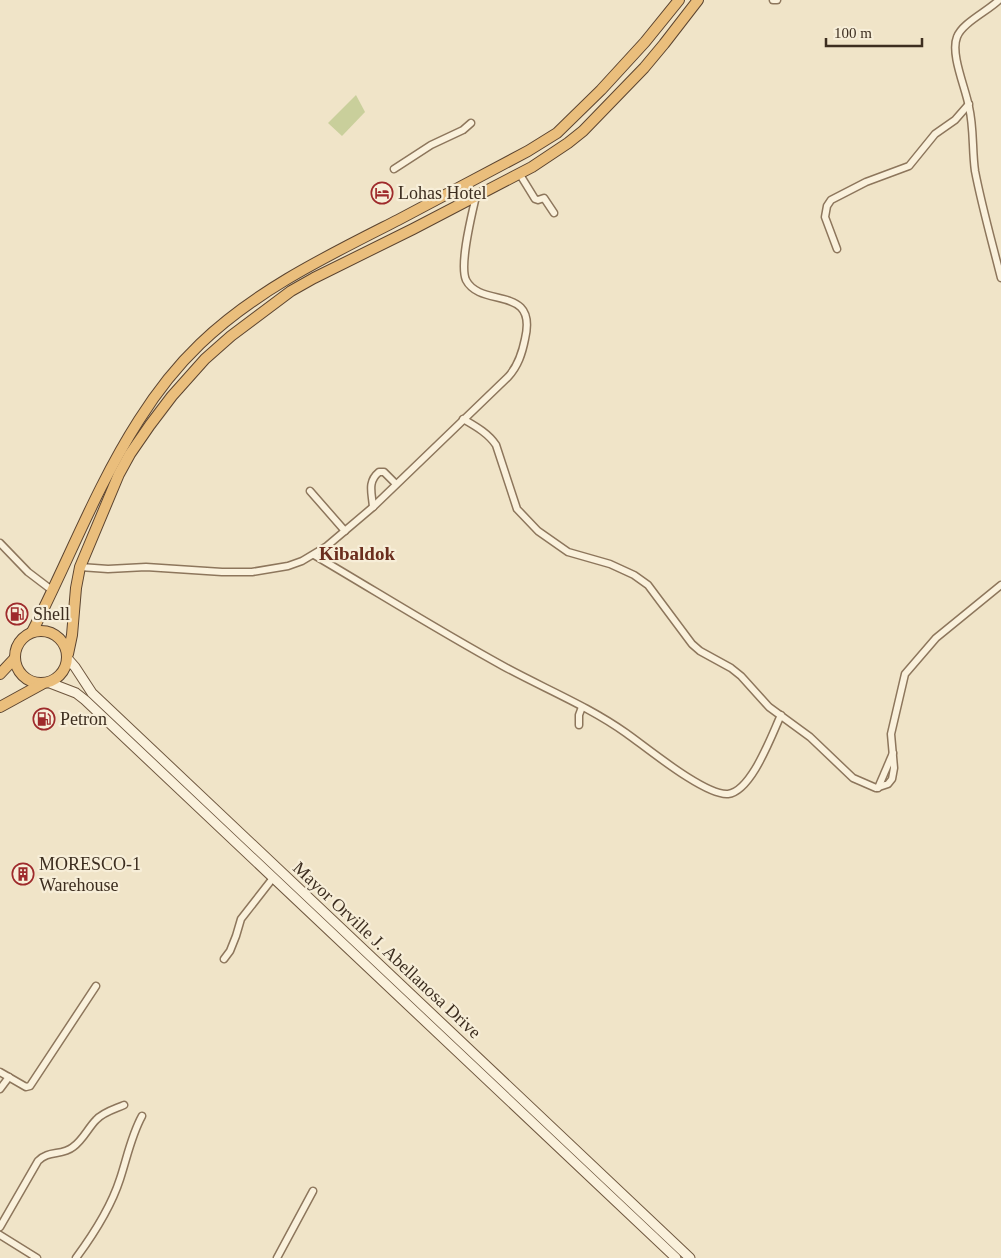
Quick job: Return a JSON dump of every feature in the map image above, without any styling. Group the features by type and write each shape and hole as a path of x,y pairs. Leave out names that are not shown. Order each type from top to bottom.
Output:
{"highway":[{"path":"46,683 29,681 23,677 16,665 15,658 18,645 22,639 32,632 113,464 140,418 175,372 200,344 224,323 252,303 324,258 528,151 557,133 601,90 645,42 679,0"},
{"path":"0,707 55,680 64,671 72,635 76,588 80,567 119,474 150,425 172,396 205,359 230,336 262,312 314,278 413,229 519,173 568,143 644,68 698,0"},
{"path":"557,133 568,143"},
{"path":"140,418 150,425"},
{"path":"82,527 95,531"},
{"path":"32,632 44,631 55,634 64,643 68,657"},
{"path":"0,674 15,658"}],"main road":[{"name":"Mayor Orville J. Abellanosa Drive","path":"68,657 92,693 690,1258"},
{"name":"Mayor Orville J. Abellanosa Drive","path":"46,683 76,694 85,700 676,1258"}],"street":[{"path":"1000,0 966,26 956,38 956,55 969,104 978,188 1001,278"},
{"path":"837,250 825,217 828,203 839,195 866,182 909,166 935,134 955,120 969,104"},
{"path":"394,169 431,145 464,130 471,123"},
{"path":"519,173 535,199 544,198 554,213"},
{"path":"80,567 108,569 146,567 252,572 288,566 314,555 373,507 515,368 521,356 528,322 524,311 519,306 506,300 476,289 466,278 464,264 476,195"},
{"path":"463,419 483,431 493,440 517,509 538,531 568,552 610,564 641,579 648,585 692,644 700,651 735,671 769,707 810,737 853,778 878,788 888,784 892,779 894,768 891,734 905,674 936,638 1001,585"},
{"path":"373,507 371,483 374,476 379,472 384,472 396,484"},
{"path":"310,491 345,531"},
{"path":"0,543 28,572 53,591"},
{"path":"314,555 502,666 622,730 701,786 714,792 729,794 738,790 746,783 781,715"},
{"path":"579,725 579,715 582,707"},
{"path":"224,959 230,951 241,919 273,878"},
{"path":"0,1072 26,1087 30,1086 96,986"},
{"path":"0,1089 9,1077"},
{"path":"0,1227 42,1156 73,1148 96,1119 102,1114 124,1105"},
{"path":"76,1258 95,1230 120,1180 134,1134 142,1116"},
{"path":"277,1258 313,1191"},
{"path":"0,1235 37,1258"}],"green space":[{"path":"356,95 365,112 342,136 328,123"}],"place":[{"name":"Lohas Hotel","path":"382,193"},
{"name":"Shell","path":"17,614"},
{"name":"Petron","path":"44,719"},
{"name":"MORESCO-1 Warehouse","path":"23,874"}],"district":[{"name":"Kibaldok","path":"357,553"}]}
